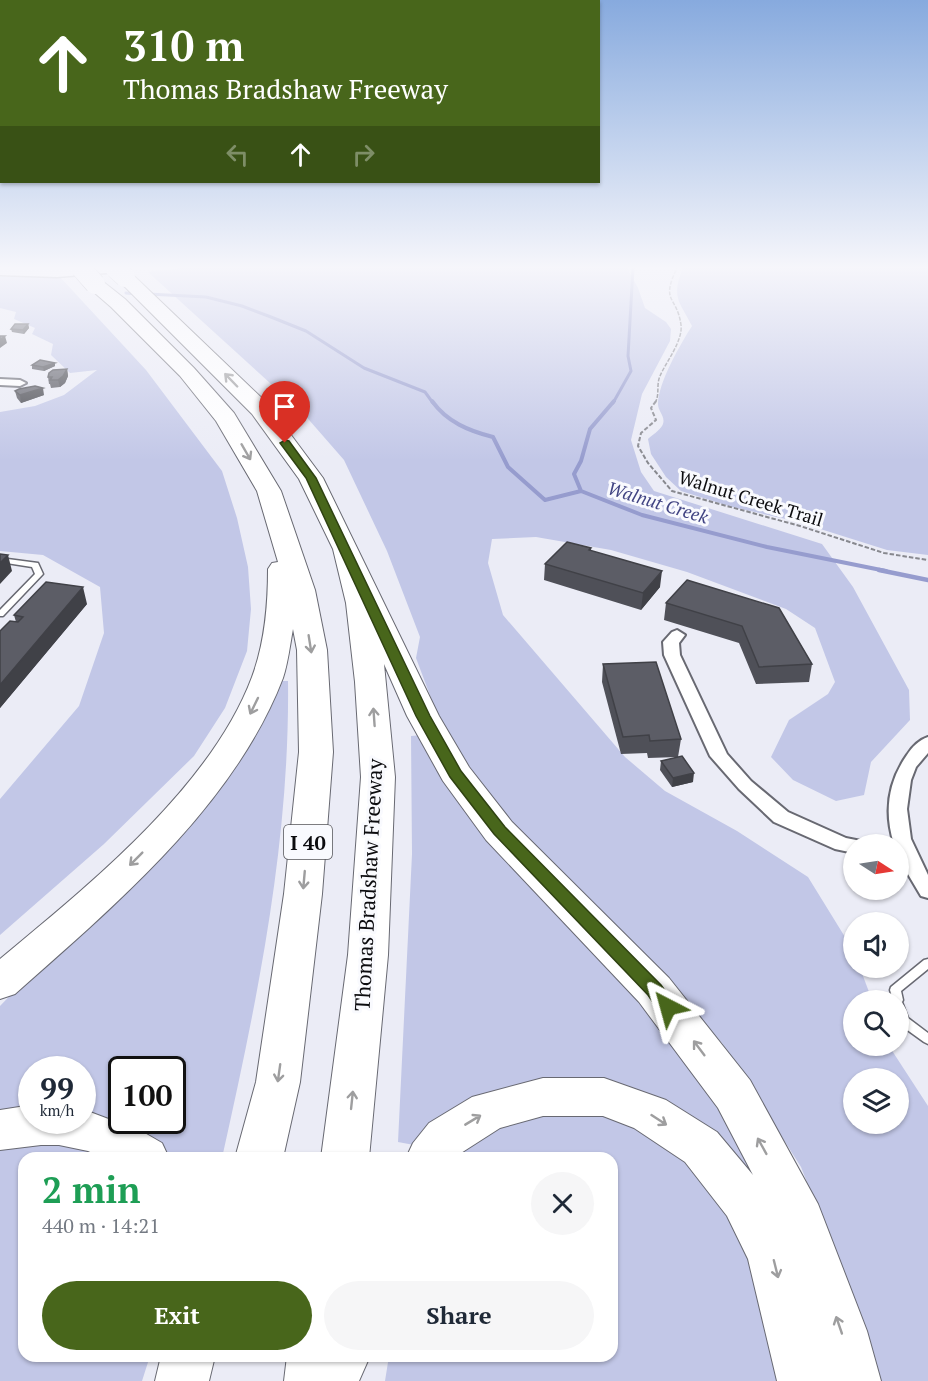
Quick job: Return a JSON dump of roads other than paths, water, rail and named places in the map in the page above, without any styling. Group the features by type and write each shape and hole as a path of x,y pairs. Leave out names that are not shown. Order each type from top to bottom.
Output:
{"highway":[{"name":"I 40","path":"147,332 187,372 226,418 269,491 301,590 312,650 316,752 303,894 279,1070 260,1152"},
{"name":"Thomas Bradshaw Freeway","path":"182,332 260,409 311,478 346,549 360,603 371,682 378,777 368,955 346,1152"},
{"path":"0,983 87,908 193,802 245,725 268,676 282,614 281,526"},
{"path":"346,549 423,716 455,773 499,831 654,990 734,1094 794,1204 841,1331 854,1381"},
{"path":"434,1152 445,1138 488,1111 543,1097 604,1097 650,1114 701,1147 744,1200 772,1255 804,1381"},
{"path":"0,1130 52,1124 88,1128 120,1142 135,1152"},
{"path":"182,1381 187,1362"},
{"path":"203,1381 208,1362"},
{"path":"311,1381 313,1362"},
{"path":"332,1381 340,1362"}],"street":[{"path":"0,382 20,383"},
{"path":"677,635 671,642 672,655 719,756 781,817 843,844"},
{"path":"899,834 897,799 903,772 919,750 928,743"},
{"path":"909,864 928,891"}],"lane":[{"path":"0,560 35,565 39,574 0,614"},
{"path":"895,990 928,963"},
{"path":"909,1025 928,1039"}],"waterway":[{"path":"308,332 364,368 425,392 433,403"},
{"name":"Walnut Creek","path":"613,403 631,371 628,356 629,332"},
{"path":"432,401 444,415 459,425 493,437 508,467 545,500 581,491"},
{"name":"Walnut Creek","path":"581,491 574,474 581,461 590,429 614,401"},
{"name":"Walnut Creek","path":"581,491 642,515 767,547 886,571"},
{"name":"Walnut Creek","path":"879,570 928,580"}]}
